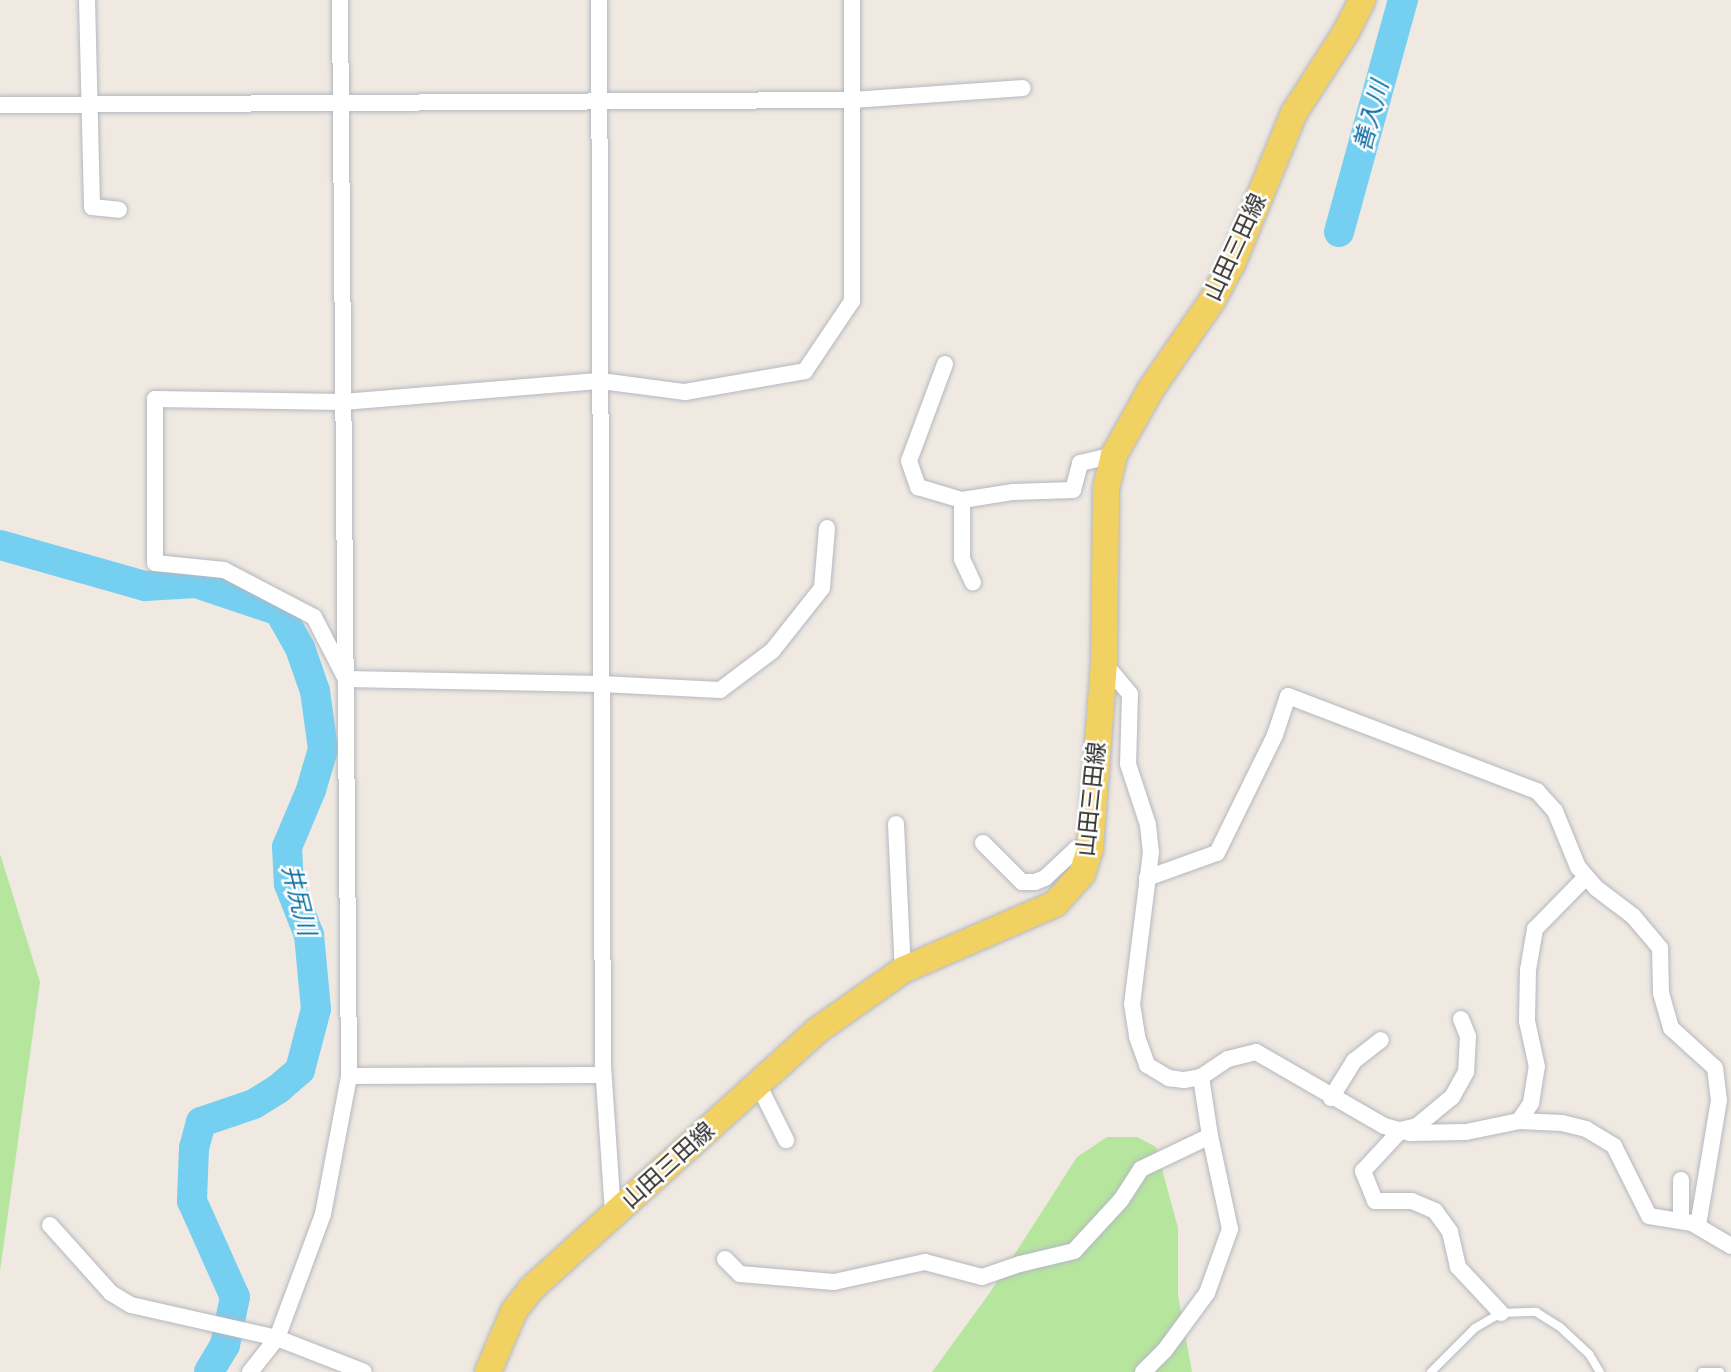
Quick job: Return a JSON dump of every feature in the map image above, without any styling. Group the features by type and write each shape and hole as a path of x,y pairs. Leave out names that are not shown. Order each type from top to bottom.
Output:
{"main road":[{"name":"山田三田線","path":"488,1372 514,1311 531,1289 827,1023 903,971 1055,904 1082,874 1090,849 1104,663 1106,489 1114,455 1151,389 1213,299 1233,264 1294,113 1346,32 1362,0"}],"street":[{"path":"87,0 92,207 119,210"},
{"path":"250,1372 277,1338 323,1214 349,1076 340,0"},
{"path":"598,0 603,1075 613,1214"},
{"path":"346,679 314,617 224,570 155,563 155,398 342,402 601,381 685,392 805,371 852,301 852,0"},
{"path":"0,105 853,100 1023,88"},
{"path":"945,364 909,461 918,487 962,500 1013,492 1073,490 1080,463 1114,455"},
{"path":"962,500 962,559 972,583"},
{"path":"346,679 601,684 720,690 772,651 822,588 827,528"},
{"path":"1104,663 1130,694 1128,764 1148,825 1151,852 1132,1003 1137,1037 1147,1065 1169,1078 1184,1080 1201,1077 1228,1059 1256,1052 1302,1076 1331,1098 1384,1126 1401,1130 1466,1132 1519,1121 1562,1123 1586,1129 1614,1146 1649,1216 1698,1226 1731,1245"},
{"path":"1147,878 1217,853 1275,735 1288,696 1537,791 1556,811 1578,867 1586,877 1633,916 1660,948 1661,993 1671,1028 1715,1068 1719,1100 1698,1226"},
{"path":"896,824 903,971"},
{"path":"983,843 1022,882 1045,878 1076,849 1090,849"},
{"path":"1519,1121 1531,1103 1537,1067 1527,1021 1528,970 1535,929 1586,877"},
{"path":"1461,1019 1468,1036 1466,1072 1452,1097 1418,1126 1401,1130 1363,1171 1375,1201 1412,1200 1435,1211 1450,1232 1458,1267 1501,1313"},
{"path":"1331,1098 1354,1061 1381,1040"},
{"path":"349,1076 603,1075"},
{"path":"1143,1372 1166,1350 1207,1293 1230,1228 1210,1136 1201,1077"},
{"path":"758,1084 786,1140"},
{"path":"725,1259 740,1274 834,1282 925,1262 982,1277 1020,1264 1074,1251 1121,1200 1141,1169 1210,1136"},
{"path":"1681,1180 1681,1221"},
{"path":"50,1225 111,1293 131,1305 277,1338 364,1372"}],"lane":[{"path":"1431,1372 1475,1328 1501,1313 1536,1311 1560,1327 1590,1354 1600,1372"},
{"path":"1702,1372 1720,1372"}],"green space":[{"path":"0,854 40,982 0,1271"},
{"path":"1107,1137 1137,1137 1156,1147 1178,1228 1178,1295 1192,1372 932,1372 989,1294 1077,1157"}],"waterway":[{"name":"善入川","path":"1339,232 1403,0"},
{"name":"井尻川","path":"0,545 145,586 196,583 279,611 300,648 315,691 323,749 311,790 287,847 289,884 309,935 316,1009 300,1070 278,1089 254,1104 201,1122 194,1148 192,1201 235,1297 225,1345 209,1372"}]}
